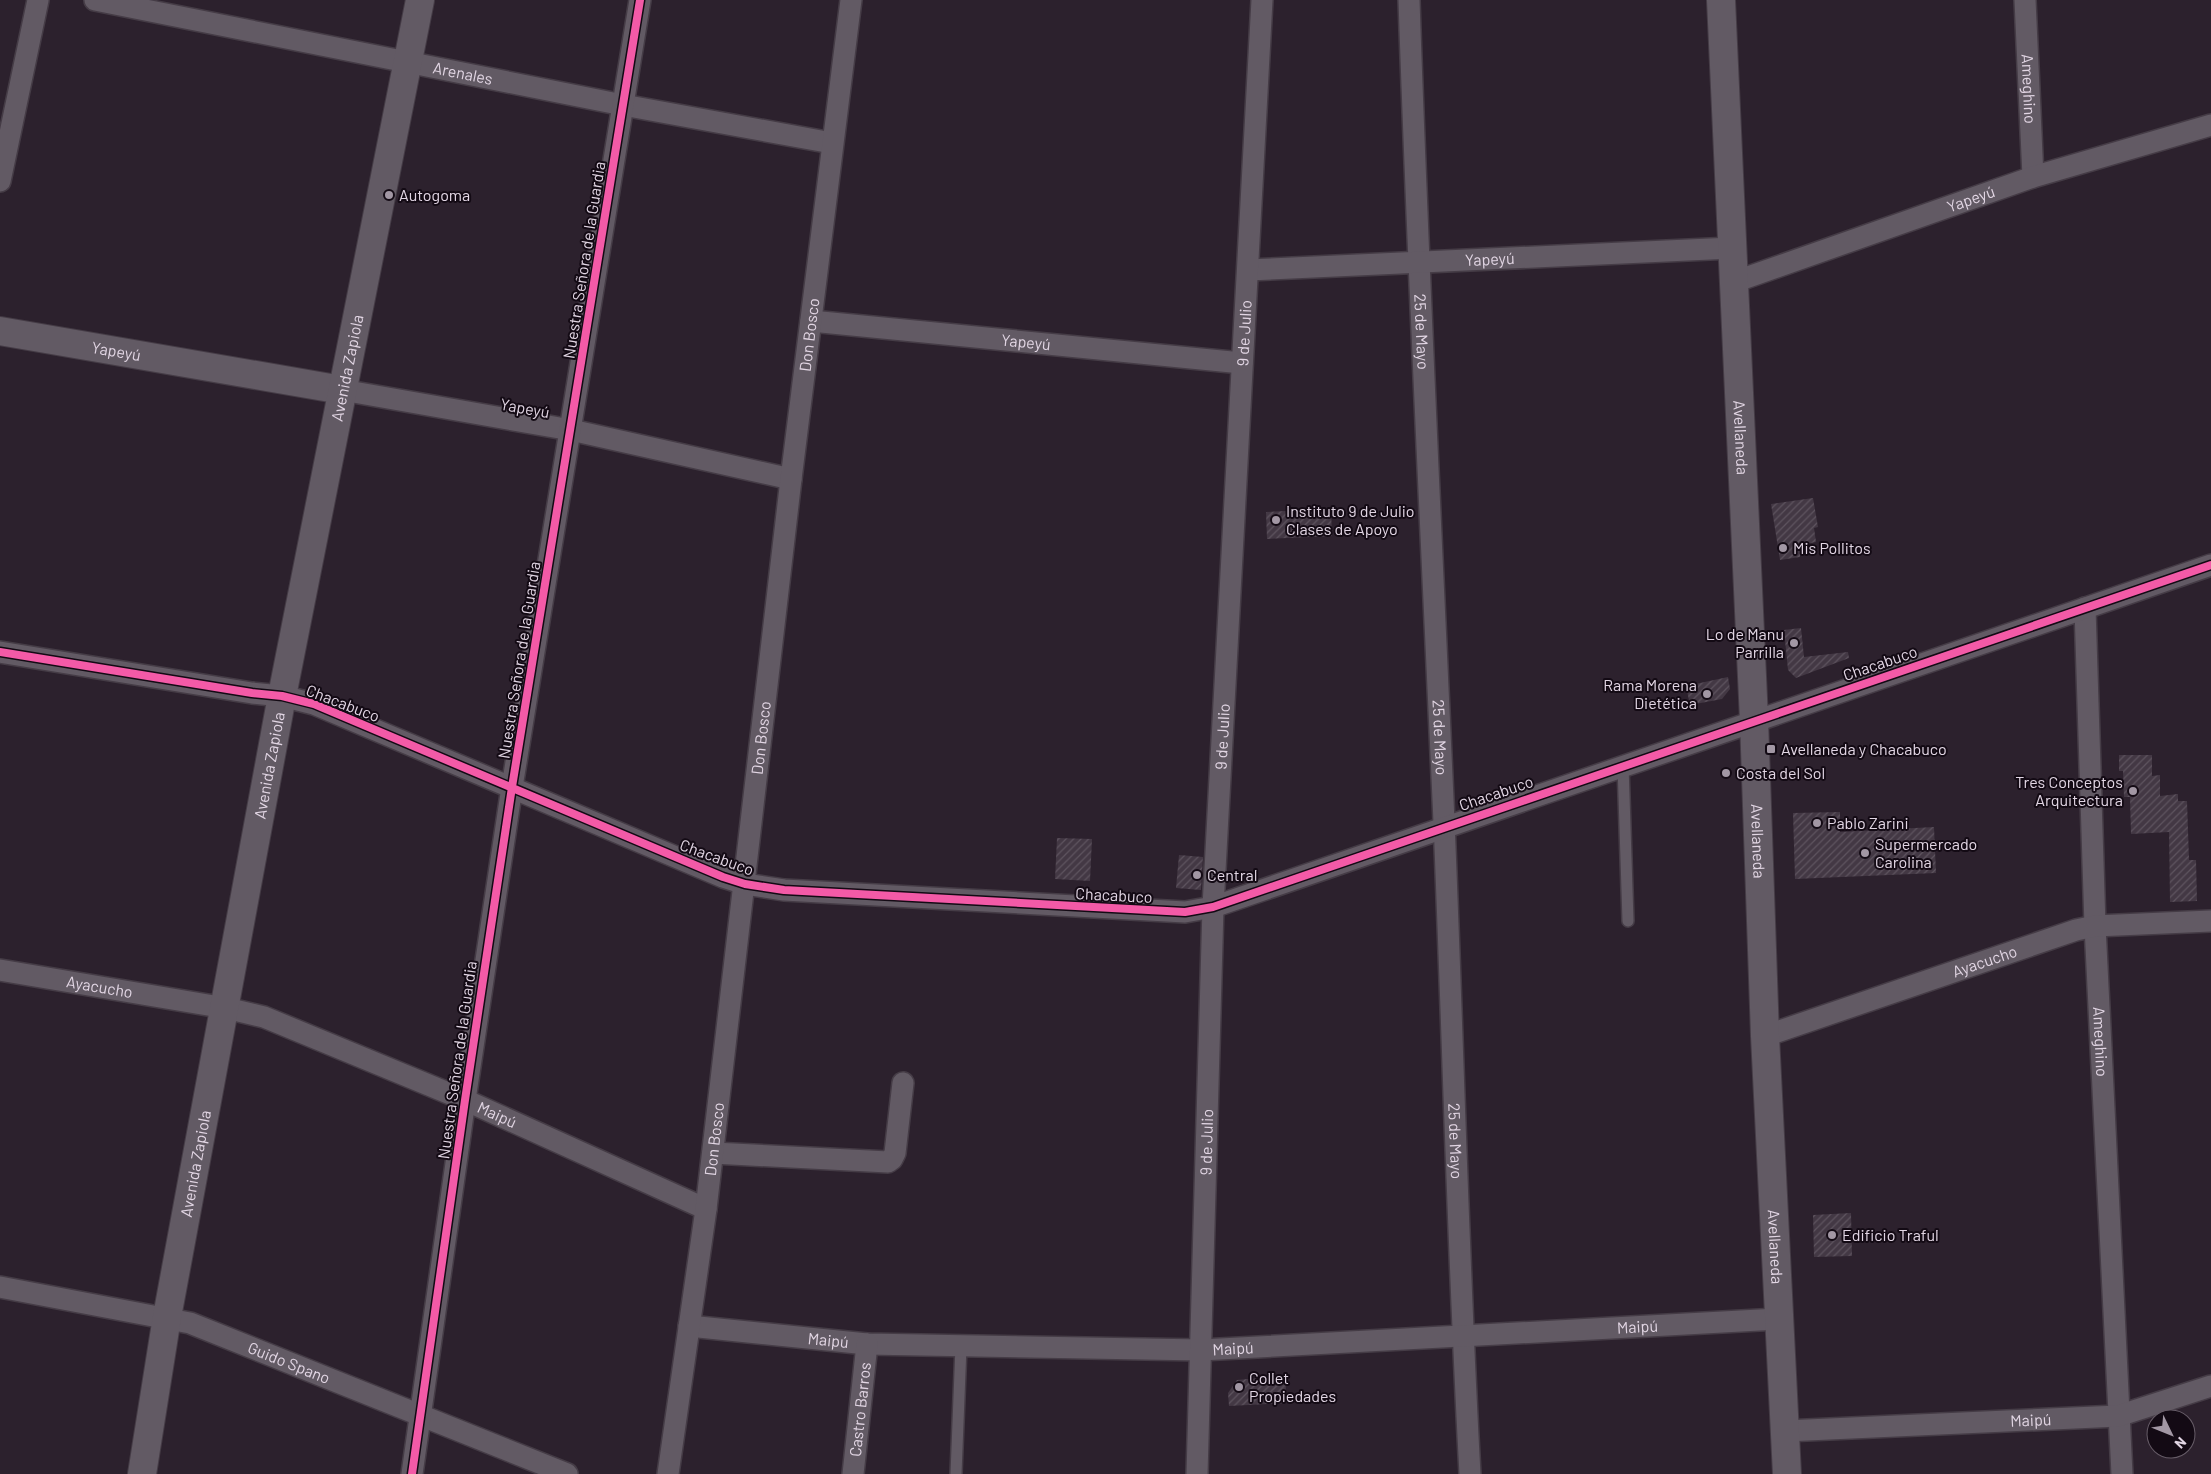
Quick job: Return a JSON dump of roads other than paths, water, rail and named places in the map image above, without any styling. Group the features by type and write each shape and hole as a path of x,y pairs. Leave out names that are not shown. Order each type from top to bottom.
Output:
{"street":[{"path":"0,181 38,0"},
{"name":"Arenales","path":"95,0 623,105 832,143"},
{"name":"Avenida Zapiola","path":"142,1474 167,1317 226,1008 282,696 420,0"},
{"name":"Nuestra Señora de la Guardia","path":"412,1474 422,1416 465,1100 512,787 640,0"},
{"name":"Don Bosco","path":"668,1474 713,1153 791,479 851,0"},
{"name":"9 de Julio","path":"1197,1474 1213,907 1262,0"},
{"name":"25 de Mayo","path":"1408,0 1417,264 1444,826 1462,1336 1470,1474"},
{"name":"Avellaneda","path":"1721,0 1754,720 1765,1036 1787,1474"},
{"name":"Ameghino","path":"2025,0 2033,177"},
{"name":"Yapeyú","path":"1734,282 2033,177 2211,125"},
{"name":"Yapeyú","path":"1248,270 1417,264 1732,248"},
{"name":"Yapeyú","path":"812,321 1242,363"},
{"name":"Yapeyú","path":"0,331 571,430 791,479"},
{"name":"Chacabuco","path":"0,652 243,692 282,696 314,704 723,877 745,884 784,890 1185,912 1213,907 1444,826 2211,564"},
{"name":"Ameghino","path":"2085,608 2095,926 2122,1474"},
{"name":"Ayacucho","path":"1765,1036 2076,930 2095,926 2211,921"},
{"name":"Ayacucho","path":"0,970 199,1004"},
{"name":"Maipú","path":"199,1004 264,1017 465,1100 706,1208"},
{"path":"713,1153 888,1162 895,1153 903,1083"},
{"name":"Guido Spano","path":"0,1287 167,1317 190,1323 567,1474"},
{"name":"Maipú","path":"689,1326 867,1344 1201,1350 1778,1319"},
{"name":"Castro Barros","path":"853,1474 867,1344"},
{"name":"Maipú","path":"1785,1431 2118,1416 2211,1386"}],"lane":[{"path":"1623,765 1628,921"},
{"path":"956,1474 961,1346"}],"place":[{"name":"Autogoma","path":"389,195"},
{"name":"Instituto 9 de Julio Clases de Apoyo","path":"1276,520"},
{"name":"Mis Pollitos","path":"1783,548"},
{"name":"Lo de Manu Parrilla","path":"1794,643"},
{"name":"Rama Morena Dietética","path":"1707,694"},
{"name":"Avellaneda y Chacabuco","path":"1771,749"},
{"name":"Costa del Sol","path":"1726,773"},
{"name":"Tres Conceptos Arquitectura","path":"2133,791"},
{"name":"Pablo Zarini","path":"1817,823"},
{"name":"Supermercado Carolina","path":"1865,853"},
{"name":"Central","path":"1197,875"},
{"name":"Edificio Traful","path":"1832,1235"},
{"name":"Collet Propiedades","path":"1239,1387"}]}
